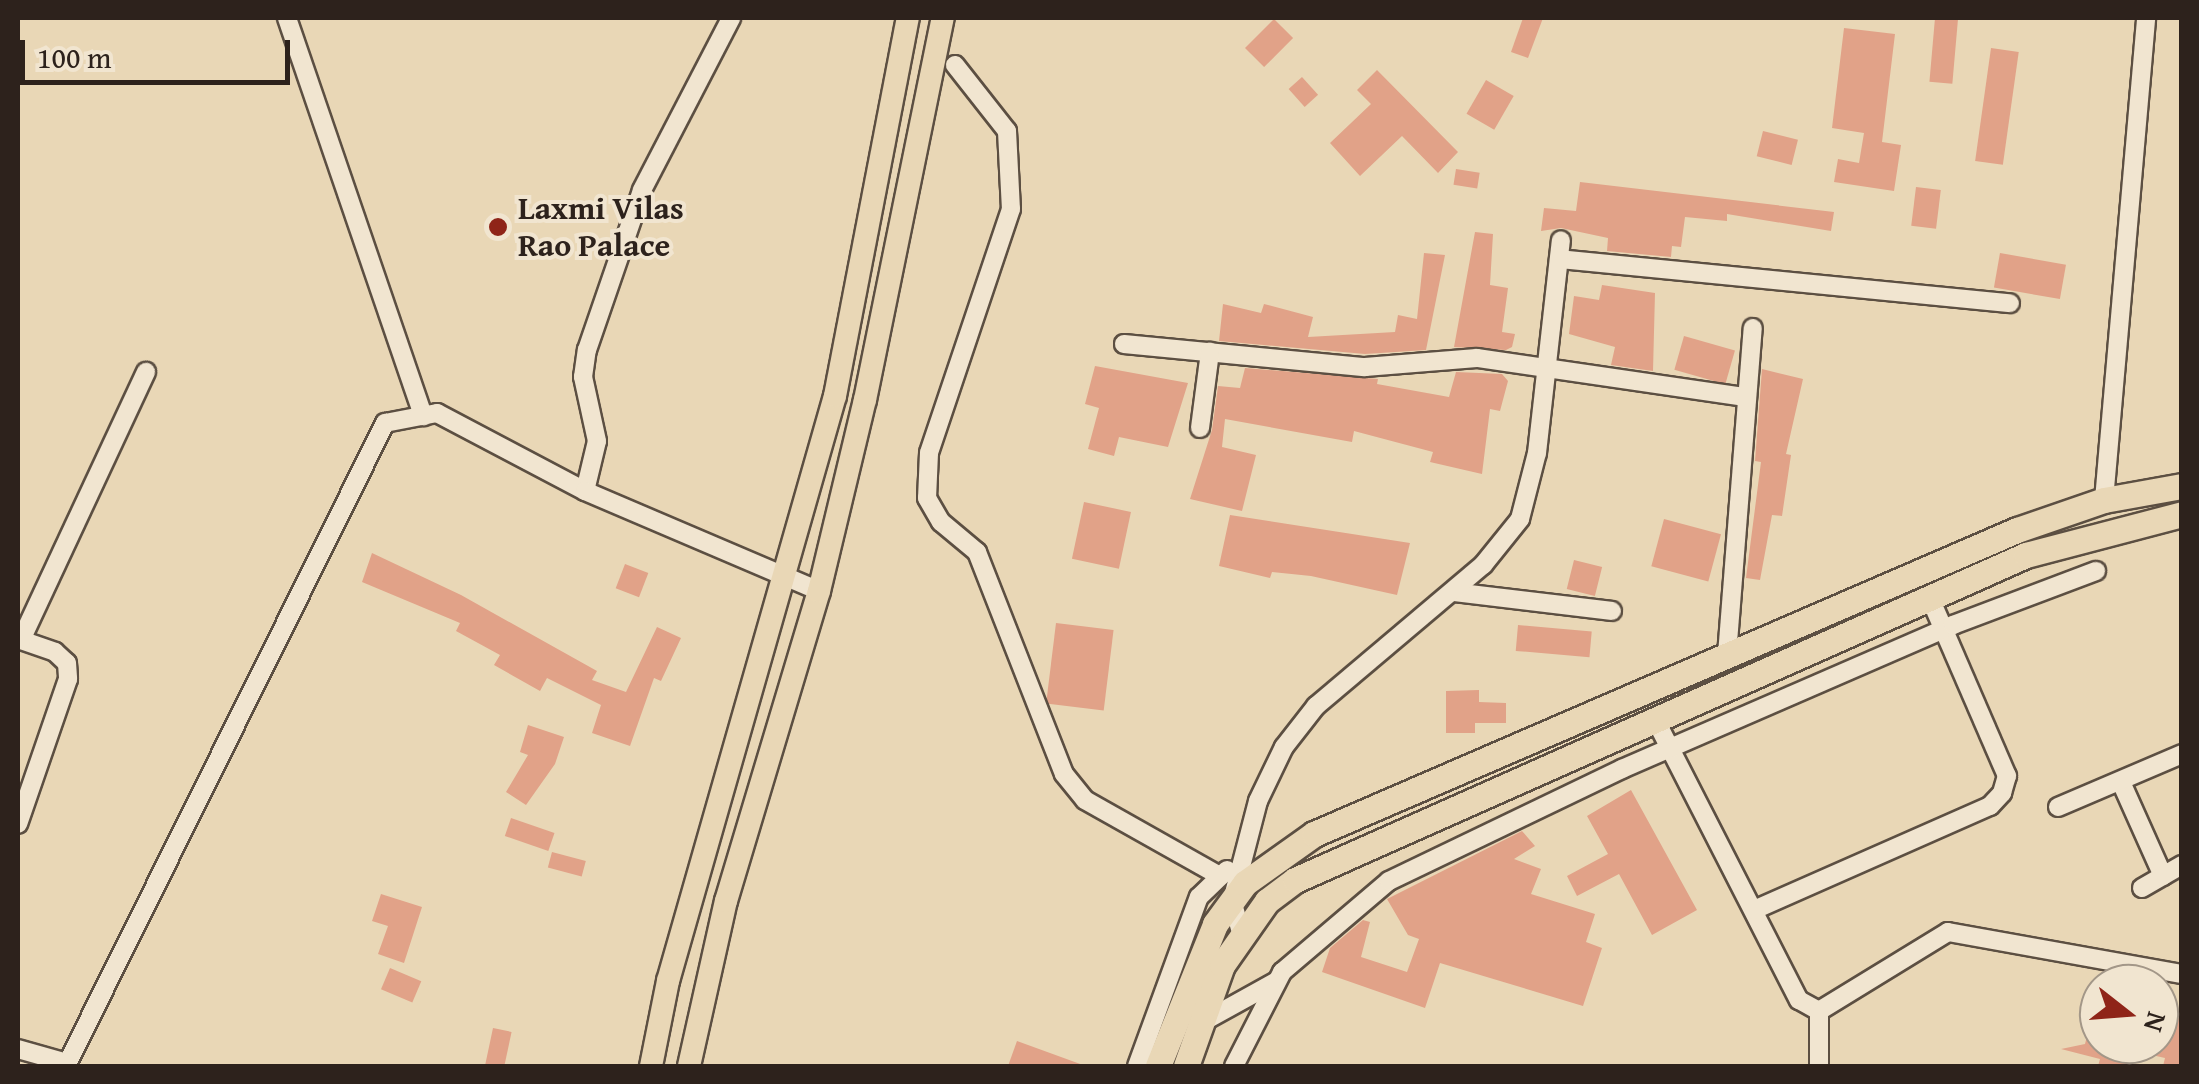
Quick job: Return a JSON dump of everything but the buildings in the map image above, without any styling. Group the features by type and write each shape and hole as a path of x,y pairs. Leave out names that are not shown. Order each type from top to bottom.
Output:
{"highway":[{"path":"1158,1066 1198,954 1232,901 1270,862 1314,834 2017,530 2104,500 2182,486"},
{"path":"1186,1066 1241,932 1267,901 1330,862 2026,555 2182,514"}],"main road":[{"path":"651,1066 668,981 835,396 908,18"},
{"path":"688,1066 726,901 819,591 943,18"}],"street":[{"path":"585,491 597,441 584,377 587,350 642,190 732,18"},
{"path":"2104,500 2146,18"},
{"path":"286,21 424,416"},
{"path":"955,65 1008,132 1011,210 929,453 927,498 941,522 978,552 1064,774 1085,800 1220,876"},
{"path":"1241,932 1232,901 1258,800 1284,746 1316,706 1453,592 1520,520 1538,452 1560,249 2010,303"},
{"path":"1727,655 1753,328"},
{"path":"1124,344 1365,368 1477,358 1547,364 1745,397"},
{"path":"1200,428 1210,352"},
{"path":"18,824 68,680 67,663 55,652 19,639 146,372"},
{"path":"18,1048 66,1065 386,423 437,413 585,491 819,591"},
{"path":"1201,1023 1275,982 1389,881 1670,748 1943,630 2096,571"},
{"path":"1453,592 1612,612"},
{"path":"1754,910 1990,806 2002,793 2007,776 1930,598"},
{"path":"1656,719 1800,1000 1820,1011"},
{"path":"2058,807 2182,754"},
{"path":"2121,782 2163,876"},
{"path":"1137,1066 1199,897 1245,852"},
{"path":"2142,888 2182,865"},
{"path":"1820,1011 1948,932 2182,974"},
{"path":"1234,1066 1275,982"},
{"path":"1819,1066 1820,1011"}],"place":[{"name":"Laxmi Vilas Rao Palace","path":"498,227"}]}
